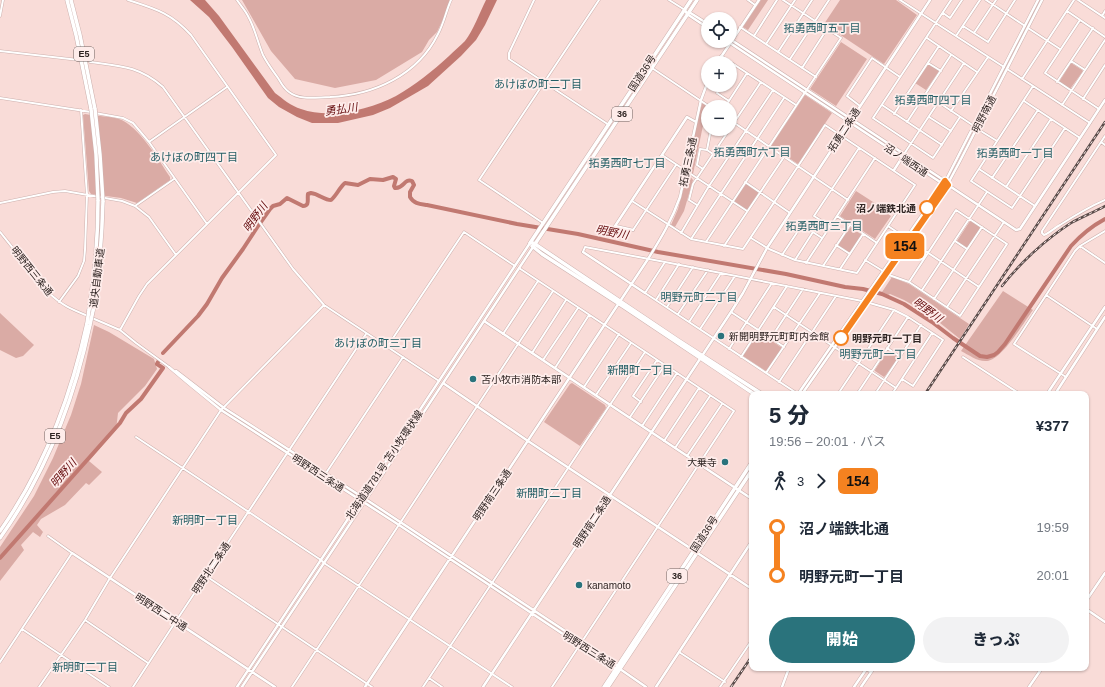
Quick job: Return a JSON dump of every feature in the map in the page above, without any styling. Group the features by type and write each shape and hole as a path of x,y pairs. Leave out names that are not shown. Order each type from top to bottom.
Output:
{"highway":[{"name":"道央自動車道","path":"67,0 93,109"},
{"name":"道央自動車道","path":"0,538 16,514 48,455 73,390 91,311 101,201 93,109 80,35 71,0"},
{"name":"国道36号","path":"534,246 652,67 687,12 691,0"},
{"name":"国道36号","path":"530,243 648,65 697,0"},
{"path":"530,243 620,302 750,391"},
{"name":"道央自動車道","path":"0,531 13,512 26,488 53,432 69,389 88,324"},
{"path":"701,357 757,391"},
{"name":"国道36号","path":"604,687 737,489 749,467"},
{"name":"国道36号","path":"737,489 749,474"},
{"name":"国道36号","path":"608,687 618,668"}],"street":[{"path":"0,16 3,0"},
{"path":"120,330 138,296 147,284 276,155 192,35 179,23 155,8 128,0"},
{"path":"237,0 249,18 263,55 282,84 288,92 294,96 305,98 362,93 386,84 403,74 418,61 431,46 438,35 451,0"},
{"path":"534,0 509,53 509,59 613,127"},
{"path":"542,225 479,180 599,0"},
{"path":"669,0 701,23"},
{"path":"748,0 755,5"},
{"path":"737,31 759,0"},
{"path":"754,36 778,0"},
{"path":"706,242 841,38 783,0"},
{"path":"766,44 795,0"},
{"path":"778,52 812,0"},
{"path":"790,59 829,0"},
{"path":"900,0 904,1 936,24 1090,123"},
{"name":"拓勇二条通","path":"751,277 767,248 790,212 930,0"},
{"path":"951,0 873,118 933,158 960,117"},
{"path":"943,13 950,18 962,0"},
{"path":"956,36 980,0"},
{"path":"986,0 1060,49"},
{"path":"974,33 996,0"},
{"path":"963,26 988,42 1016,0"},
{"name":"明野南通","path":"863,300 906,239 957,160 1005,68 1038,0"},
{"name":"明野南通","path":"1026,26 1042,0"},
{"path":"1022,79 1074,0"},
{"path":"1078,0 1105,18"},
{"path":"1067,11 1105,37"},
{"path":"1102,16 1105,11"},
{"path":"687,12 701,20"},
{"path":"1080,20 1045,73 1099,109"},
{"path":"740,27 816,77"},
{"path":"1057,82 1093,28"},
{"path":"802,68 827,29"},
{"path":"926,38 977,72"},
{"path":"1062,105 1105,40"},
{"name":"沼ノ端西通","path":"737,46 948,185"},
{"path":"894,114 939,46"},
{"path":"721,56 726,48"},
{"path":"0,51 78,60"},
{"path":"907,122 952,55"},
{"path":"951,111 988,57"},
{"path":"860,106 847,96 872,58 900,77"},
{"path":"90,62 137,70 147,75 163,87 293,269 324,305 749,587"},
{"path":"1071,62 1085,70"},
{"path":"928,63 941,71"},
{"path":"894,170 964,63"},
{"path":"648,65 701,100"},
{"path":"737,66 796,106"},
{"path":"1083,99 1105,66"},
{"path":"730,100 747,73"},
{"path":"737,118 761,82"},
{"path":"1033,86 979,169 970,180 1012,208 1065,128"},
{"path":"149,142 227,87"},
{"path":"681,233 709,186 773,90"},
{"name":"拓勇三条通","path":"648,259 669,225 680,197 704,92"},
{"path":"717,92 716,93 727,100"},
{"path":"0,98 124,118 133,124 149,142 207,224"},
{"path":"691,239 784,98"},
{"path":"948,185 1004,222 1018,230 1020,229 1105,100"},
{"path":"1024,101 1080,138"},
{"path":"938,102 997,141"},
{"path":"882,105 942,145"},
{"path":"58,302 78,276 84,261 87,196 81,110"},
{"path":"992,178 1038,110"},
{"path":"676,165 633,230 615,226 687,117 696,122"},
{"path":"929,117 951,131"},
{"path":"1006,187 1051,119"},
{"path":"737,125 848,200"},
{"path":"632,200 691,239 743,249 825,126 915,185 857,273 795,260 767,248 751,238"},
{"name":"明野南通","path":"867,301 948,185 975,127"},
{"path":"707,150 710,136"},
{"path":"697,205 689,200 693,184 725,136"},
{"path":"1105,136 1042,231 1042,234 1046,234 1078,214 1105,200"},
{"path":"1101,142 1105,145"},
{"path":"830,226 814,216 859,148"},
{"path":"703,169 697,165 700,149 707,150 713,154"},
{"path":"662,155 747,211"},
{"path":"724,246 784,157"},
{"path":"806,263 875,158"},
{"path":"979,169 1035,206"},
{"path":"135,206 174,179"},
{"path":"745,182 790,212"},
{"path":"0,203 65,191 122,201 135,206 149,217 176,255"},
{"path":"922,290 987,192"},
{"path":"865,260 886,274 909,282 960,316 1007,244 956,210 909,282"},
{"path":"837,216 877,243"},
{"path":"947,307 1004,222"},
{"path":"782,255 802,225 822,238"},
{"path":"823,266 850,225"},
{"path":"888,226 979,287"},
{"path":"934,299 982,227"},
{"path":"1066,377 1014,344 1080,246 1105,231"},
{"name":"明野西三条通","path":"0,232 58,302 68,308 120,330 136,344 169,367 222,409 326,474 361,498 364,503 400,524"},
{"path":"387,347 464,232 515,266"},
{"path":"795,260 813,232"},
{"path":"840,270 864,234"},
{"path":"955,241 967,249"},
{"name":"北海道道781号 苫小牧環状線","path":"237,687 530,243"},
{"path":"836,245 850,254"},
{"name":"北海道道781号 苫小牧環状線","path":"242,687 534,246"},
{"path":"1080,246 1105,262"},
{"path":"793,391 583,252 585,247 735,276 751,277 772,284 863,300 894,310 908,317 943,340 913,386 902,379"},
{"path":"620,302 648,259"},
{"path":"645,293 665,262"},
{"path":"656,300 679,264"},
{"path":"667,307 693,267"},
{"path":"519,268 734,411 552,687"},
{"path":"678,314 708,270"},
{"path":"689,322 721,273"},
{"path":"700,329 735,276"},
{"path":"701,357 731,312 751,277"},
{"path":"503,334 538,281"},
{"path":"729,349 772,284"},
{"path":"741,357 787,286"},
{"path":"771,338 803,290"},
{"path":"292,687 553,291"},
{"path":"766,374 820,293"},
{"path":"1046,295 1098,329"},
{"path":"779,382 836,296"},
{"path":"532,353 567,300"},
{"path":"834,346 863,300"},
{"path":"804,391 867,301"},
{"name":"明野南三条通","path":"366,685 620,302"},
{"path":"39,687 222,409 324,305"},
{"path":"774,307 896,388"},
{"path":"1050,391 1105,307"},
{"path":"543,360 578,308"},
{"path":"840,391 894,310"},
{"path":"731,312 784,347"},
{"path":"554,368 589,315"},
{"path":"859,391 908,317"},
{"path":"1056,391 1105,318"},
{"path":"480,319 749,496"},
{"path":"877,391 921,325"},
{"path":"894,391 932,332"},
{"name":"明野北二条通","path":"133,687 366,334"},
{"path":"584,387 619,334"},
{"path":"596,395 631,343"},
{"path":"887,348 900,357"},
{"path":"423,687 645,352"},
{"path":"324,477 402,357"},
{"name":"明野南二条通","path":"483,687 701,357"},
{"path":"963,357 1015,391"},
{"path":"641,402 633,396 657,360"},
{"path":"630,417 665,365"},
{"path":"642,426 677,373"},
{"path":"801,391 812,378"},
{"path":"664,441 699,388"},
{"path":"675,448 710,396"},
{"path":"687,456 722,403"},
{"path":"136,437 512,687"},
{"name":"明野西三条通","path":"288,451 324,477 366,500 646,687"},
{"name":"明野西二中通","path":"48,536 275,687"},
{"path":"656,687 749,546"},
{"path":"0,662 72,553"},
{"path":"1089,597 1105,573"},
{"path":"206,576 366,685 372,687"},
{"path":"1089,611 1105,622"},
{"path":"84,620 148,663"},
{"path":"22,629 109,687"},
{"path":"720,687 725,682 749,645"},
{"path":"679,652 725,682"},
{"path":"782,687 788,671"},
{"path":"854,687 864,671"},
{"path":"1029,687 1040,671"},
{"path":"861,687 871,672"},
{"path":"429,678 442,687"}],"shaded area":[{"path":"190,0 205,0 219,16 275,93 297,108 312,112 337,113 362,109 386,101 424,78 465,41 474,27 486,0 497,0 476,40 428,86 390,108 373,115 338,123 312,123 279,107 268,98 209,17"},
{"path":"242,0 452,0 437,32 429,40 422,52 376,80 335,88 295,79 271,51"},
{"path":"761,0 768,0 748,30 743,27"},
{"path":"840,0 896,0 917,15 884,64 824,24"},
{"path":"841,42 867,59 836,106 810,89"},
{"path":"1071,63 1083,71 1070,89 1059,82"},
{"path":"929,64 939,71 926,90 915,83"},
{"path":"805,95 832,113 798,164 771,146"},
{"path":"701,108 701,135 693,174 688,170 696,125"},
{"path":"85,114 119,119 134,128 148,144 170,177 170,180 137,203 121,198 91,194 89,191 83,115"},
{"path":"689,175 693,180 684,211 675,227 671,225 678,209 687,176"},
{"path":"746,184 759,192 747,210 734,201"},
{"path":"856,191 884,209 883,211 891,216 875,239 840,216"},
{"path":"970,221 980,228 968,247 966,247 957,241"},
{"path":"851,227 862,235 849,253 838,244"},
{"path":"892,277 909,284 969,324 960,339 930,315 904,300 882,292"},
{"path":"1003,291 1033,310 1006,348 993,359 987,361 980,360 961,351"},
{"path":"0,313 34,345 23,356 16,358 0,350"},
{"path":"94,325 109,332 154,359 157,369 145,386 118,413 116,430 89,461 102,472 89,485 86,483 65,505 41,519 37,525 43,532 40,537 33,532 21,545 24,550 0,581 0,547 34,496 53,458 71,415 81,384"},
{"path":"759,332 782,348 766,371 743,356"},
{"path":"887,351 898,356 898,358 884,377 875,370"},
{"path":"572,383 605,405 606,408 580,446 544,422"}],"waterway":[{"name":"明野川","path":"163,353 198,316 207,304 222,278 273,206 280,204 287,198 305,206 307,205 308,194 311,193 331,200 345,183 358,185 370,179 383,180 393,177 396,179 394,186 395,188 400,187 409,180 412,181 414,185 410,192 410,197 413,201 420,204 517,224 578,234 658,252 786,274 882,294 904,304 980,356 987,357 994,355 1005,344 1071,246 1087,231 1105,219"},
{"name":"明野川","path":"0,558 120,423 126,413 141,399 163,368 157,364 158,362"}],"railway":[{"path":"927,391 1105,122"},
{"path":"1002,286 1025,260 1052,236 1071,223 1105,206"},
{"path":"731,687 749,660"}],"bus line":[{"name":"154","path":"841,338 948,185 945,181 927,208"}],"place":[{"name":"沼ノ端鉄北通","path":"927,208"},
{"name":"新開明野元町町内会館","path":"721,336"},
{"name":"明野元町一丁目","path":"841,338"},
{"name":"苫小牧市消防本部","path":"473,379"},
{"name":"大乗寺","path":"725,462"},
{"name":"kanamoto","path":"579,585"}],"district":[{"name":"拓勇西町五丁目","path":"822,28"},
{"name":"あけぼの町二丁目","path":"538,84"},
{"name":"拓勇西町四丁目","path":"933,100"},
{"name":"拓勇西町六丁目","path":"752,152"},
{"name":"拓勇西町一丁目","path":"1015,153"},
{"name":"あけぼの町四丁目","path":"194,157"},
{"name":"拓勇西町七丁目","path":"627,163"},
{"name":"拓勇西町三丁目","path":"824,226"},
{"name":"明野元町二丁目","path":"699,297"},
{"name":"あけぼの町三丁目","path":"378,343"},
{"name":"明野元町一丁目","path":"878,354"},
{"name":"新開町一丁目","path":"640,370"},
{"name":"新開町二丁目","path":"549,493"},
{"name":"新明町一丁目","path":"205,520"},
{"name":"新明町二丁目","path":"85,667"}],"water label":[{"name":"勇払川","path":"341,109"}]}
